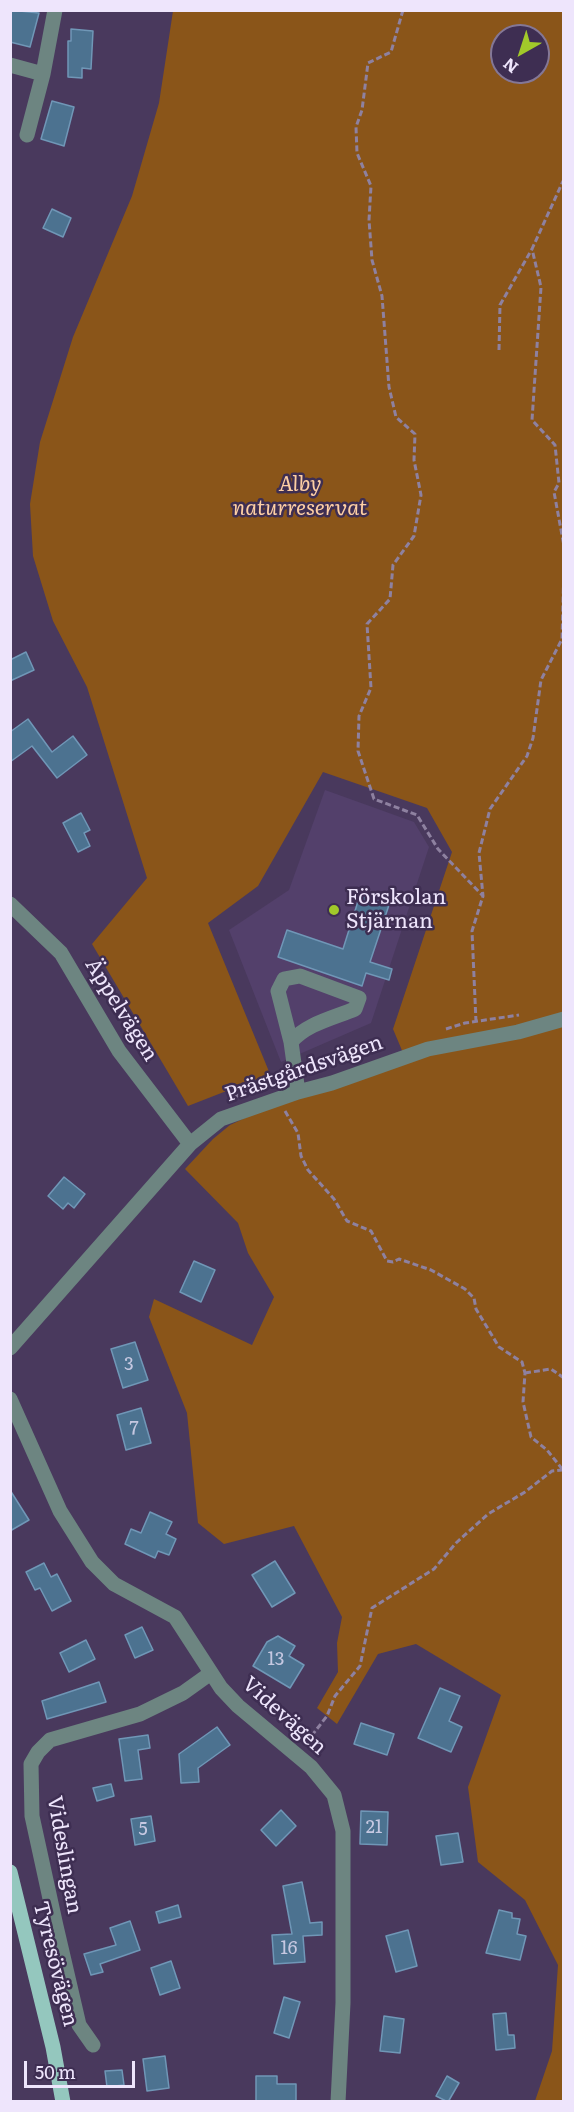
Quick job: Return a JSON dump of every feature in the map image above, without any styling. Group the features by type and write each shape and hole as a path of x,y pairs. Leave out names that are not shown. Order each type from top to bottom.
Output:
{"main road":[{"name":"Tyresövägen","path":"10,1872 53,2047 63,2102"}],"street":[{"path":"27,135 43,74 55,10"},
{"path":"10,65 43,74"},
{"name":"Äppelvägen","path":"10,904 61,953 119,1051 190,1144"},
{"path":"291,1042 298,1034 311,1026 355,1009 359,998 300,976 284,979 278,991 291,1042 298,1092"},
{"name":"Prästgårdsvägen","path":"10,1348 190,1144 221,1119 428,1049 518,1032 564,1019"},
{"name":"Videvägen","path":"10,1400 60,1511 92,1563 114,1584 175,1617 211,1673 238,1706 300,1757 334,1795 343,1831 343,2003 338,2102"},
{"name":"Videslingan","path":"93,2045 79,2025 54,1918 32,1816 31,1764 38,1752 50,1740 140,1714 183,1694 211,1673"}],"path":[{"path":"404,10 391,52 368,63 362,110 356,127 357,153 371,186 369,220 372,260 382,296 389,387 396,417 415,434 414,460 421,495 414,536 393,565 390,600 367,624 371,687 359,716 358,751 374,799 417,815 438,849 483,896"},
{"path":"500,350 500,305 532,249 564,179"},
{"path":"532,249 541,287 532,420 555,444 559,483 554,492 564,546"},
{"path":"477,1022 471,931 483,896 479,852 483,828 490,809 527,756 533,738 541,680 562,639 564,566"},
{"path":"280,1099 296,1128 301,1156 308,1170 334,1199 347,1221 371,1231 387,1261 393,1262 399,1259 431,1270 465,1289 474,1298 476,1309 488,1325 499,1347 522,1362 525,1374 523,1402 531,1437 547,1450 563,1470"},
{"path":"525,1374 551,1369 564,1378"},
{"path":"300,1757 310,1735 327,1716 335,1696 360,1666 372,1608 434,1569 456,1543 488,1514 525,1492 552,1471 563,1470"}],"shaded area":[{"name":"Förskolan Stjärnan","path":"325,790 414,822 429,847 371,1023 281,1062 229,930 289,890"}],"green space":[{"name":"Alby naturreservat","path":"173,11 563,11 563,2101 535,2101 552,2051 558,1965 525,1900 478,1862 468,1787 501,1695 416,1644 378,1654 337,1724 317,1708 338,1672 337,1643 342,1617 294,1526 224,1544 198,1523 187,1413 149,1317 154,1299 252,1345 274,1297 248,1253 238,1223 185,1169 213,1139 230,1125 275,1104 406,1060 393,1029 452,852 427,808 323,772 258,886 208,923 270,1074 188,1106 92,944 147,878 87,687 53,621 33,556 30,504 40,442 73,337 132,196 159,103"}],"building":[{"path":"10,10 39,13 30,47 10,42"},
{"path":"71,29 93,31 91,69 82,68 82,78 68,77 68,41 71,41"},
{"path":"52,101 74,107 64,146 41,139"},
{"path":"52,209 71,218 63,237 43,228"},
{"path":"26,652 34,670 10,681 10,660"},
{"path":"28,719 52,752 73,736 87,755 57,778 32,746 10,762 10,732"},
{"path":"81,813 90,830 84,833 90,846 78,852 63,823"},
{"path":"360,895 389,905 370,962 392,969 389,980 366,973 362,986 278,957 287,930 343,949"},
{"path":"64,1177 85,1194 74,1208 68,1203 63,1209 48,1196"},
{"path":"194,1261 215,1270 201,1302 180,1292"},
{"path":"135,1342 148,1380 123,1388 111,1349"},
{"path":"141,1408 151,1443 126,1450 117,1415"},
{"path":"10,1490 29,1520 10,1531"},
{"path":"150,1512 172,1522 166,1534 176,1539 169,1555 158,1551 155,1558 125,1544 131,1529 141,1533"},
{"path":"275,1561 295,1593 272,1607 252,1575"},
{"path":"44,1563 51,1577 57,1574 71,1601 52,1611 40,1588 35,1590 26,1572"},
{"path":"142,1627 153,1650 135,1658 125,1635"},
{"path":"278,1636 295,1646 289,1656 304,1665 290,1688 253,1666 267,1642"},
{"path":"86,1640 95,1659 69,1672 60,1653"},
{"path":"99,1682 106,1702 47,1719 42,1701"},
{"path":"440,1688 460,1696 449,1721 462,1727 451,1752 418,1738"},
{"path":"361,1723 394,1734 387,1755 354,1744"},
{"path":"217,1727 230,1745 198,1768 199,1782 181,1783 179,1754"},
{"path":"148,1735 150,1748 138,1750 142,1779 125,1781 119,1739"},
{"path":"111,1784 114,1796 97,1801 93,1788"},
{"path":"281,1810 296,1826 276,1846 261,1830"},
{"path":"361,1811 388,1812 387,1845 360,1844"},
{"path":"151,1816 155,1841 135,1845 131,1819"},
{"path":"458,1833 463,1862 441,1865 436,1836"},
{"path":"302,1882 310,1923 322,1922 322,1935 303,1936 305,1962 274,1964 272,1935 292,1934 283,1886"},
{"path":"178,1905 181,1917 159,1923 156,1912"},
{"path":"499,1910 512,1913 512,1918 520,1919 517,1934 526,1936 520,1960 486,1953"},
{"path":"130,1921 140,1950 100,1964 103,1972 91,1975 84,1954 116,1945 110,1928"},
{"path":"408,1930 417,1966 396,1972 386,1936"},
{"path":"171,1961 180,1988 160,1995 151,1968"},
{"path":"284,1997 300,2002 289,2038 274,2033"},
{"path":"506,2013 508,2035 514,2035 515,2048 496,2050 493,2014"},
{"path":"384,2016 404,2019 400,2053 380,2051"},
{"path":"165,2056 169,2088 147,2091 143,2059"},
{"path":"122,2070 124,2085 107,2087 105,2071"},
{"path":"256,2076 277,2076 277,2084 296,2084 296,2102 256,2102"},
{"path":"447,2076 459,2083 448,2102 436,2096"}],"place":[{"name":"Förskolan Stjärnan","path":"334,910"}]}
